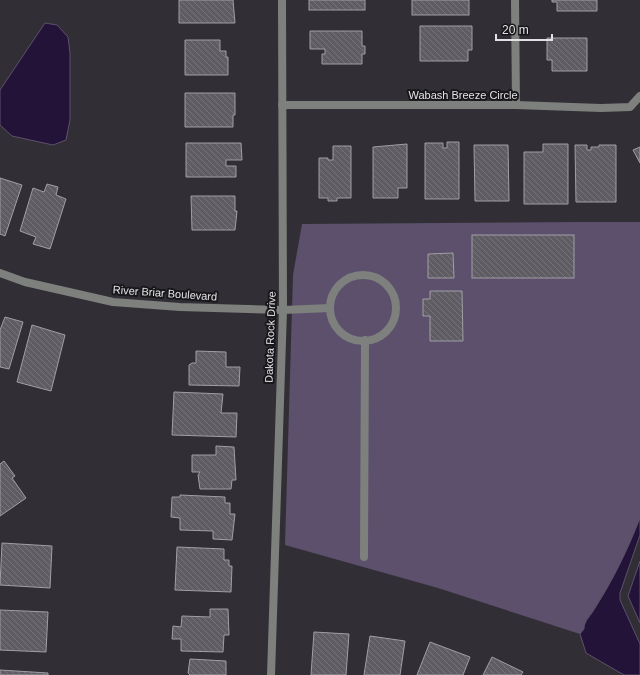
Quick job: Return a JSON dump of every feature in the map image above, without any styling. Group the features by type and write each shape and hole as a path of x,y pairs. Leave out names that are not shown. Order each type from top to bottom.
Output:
{"street":[{"name":"Dakota Rock Drive","path":"271,675 283,310 282,0"},
{"path":"515,0 516,106"},
{"name":"Wabash Breeze Circle","path":"282,105 516,106 601,108 630,107 640,96"},
{"name":"River Briar Boulevard","path":"0,273 25,282 113,302 180,307 283,310 330,308"},
{"path":"358,275 369,275 379,279 388,286 395,301 395,318 389,328 381,335 371,340 349,338 340,332 333,323 330,308 333,292 339,284 348,278 358,275"},
{"path":"364,557 365,340"}],"shaded area":[{"path":"45,23 57,25 68,37 70,53 70,120 66,140 53,145 12,136 0,125 0,90"},
{"path":"640,222 640,518 614,575 586,621 584,629 580,634 438,588 285,545 293,275 302,224"},
{"path":"640,518 640,535 620,593 620,600 640,644 640,675 624,675 586,653 580,634 584,629 586,621 614,575"},
{"path":"640,561 640,623 628,596"}],"building":[{"path":"179,0 233,0 235,23 179,23"},
{"path":"309,0 365,0 365,10 309,10"},
{"path":"412,0 469,0 469,15 412,15"},
{"path":"552,0 597,0 597,11 557,11 557,2 552,2"},
{"path":"420,26 472,26 472,50 468,50 468,61 420,61"},
{"path":"310,31 362,31 362,46 365,46 365,54 362,54 362,64 322,64 322,54 325,54 325,49 310,49"},
{"path":"547,38 587,38 587,71 552,71 552,60 547,60"},
{"path":"185,40 220,40 220,51 226,51 226,57 228,57 228,75 185,75"},
{"path":"185,93 235,93 235,115 233,115 233,127 185,127"},
{"path":"447,142 459,142 459,199 425,199 425,143 443,143 443,148 447,148"},
{"path":"186,143 241,143 242,160 226,160 226,166 236,166 236,177 186,177"},
{"path":"407,144 407,188 398,188 398,198 373,198 373,147"},
{"path":"543,144 568,144 568,204 524,204 524,152 543,152"},
{"path":"474,145 508,145 509,201 475,201"},
{"path":"575,145 587,145 587,150 591,150 591,147 599,147 599,145 616,145 616,202 576,202"},
{"path":"333,146 351,146 351,198 337,198 337,201 328,201 328,198 319,198 319,158 328,158 328,160 333,160"},
{"path":"640,147 640,163 633,150"},
{"path":"0,178 22,185 5,236 0,234"},
{"path":"47,184 58,187 56,195 66,199 50,249 33,244 36,237 20,231 33,188 44,192"},
{"path":"191,196 235,196 235,211 237,211 235,230 192,230"},
{"path":"472,235 574,235 574,278 472,278"},
{"path":"453,253 454,278 428,278 428,254"},
{"path":"430,291 462,291 463,341 430,341 430,316 423,316 423,299 430,299"},
{"path":"5,317 23,322 9,369 0,367 0,330"},
{"path":"32,325 65,335 51,391 17,382"},
{"path":"196,351 226,352 226,367 240,367 239,386 189,385 189,365 196,363"},
{"path":"174,392 223,394 221,413 237,413 236,437 172,435"},
{"path":"216,446 234,447 236,480 232,480 231,489 200,489 198,475 200,472 192,472 192,455 216,455"},
{"path":"4,461 15,476 12,478 26,498 0,516 0,464"},
{"path":"180,495 225,497 225,503 230,503 230,514 235,514 232,540 213,539 213,531 180,530 180,518 171,517 172,497 180,497"},
{"path":"2,543 52,546 50,588 0,585"},
{"path":"177,547 224,549 224,560 229,560 229,566 232,566 231,592 175,590"},
{"path":"210,609 228,609 229,635 224,635 223,652 181,651 181,639 172,639 173,626 181,627 182,616 210,617"},
{"path":"0,610 48,612 46,652 0,650"},
{"path":"314,632 349,634 346,675 311,675"},
{"path":"370,636 405,641 400,675 364,675"},
{"path":"430,642 470,657 463,675 417,675"},
{"path":"492,657 523,672 521,675 483,675"},
{"path":"190,659 226,661 226,675 190,675 188,673"},
{"path":"0,670 48,673 48,675 0,675"}]}
